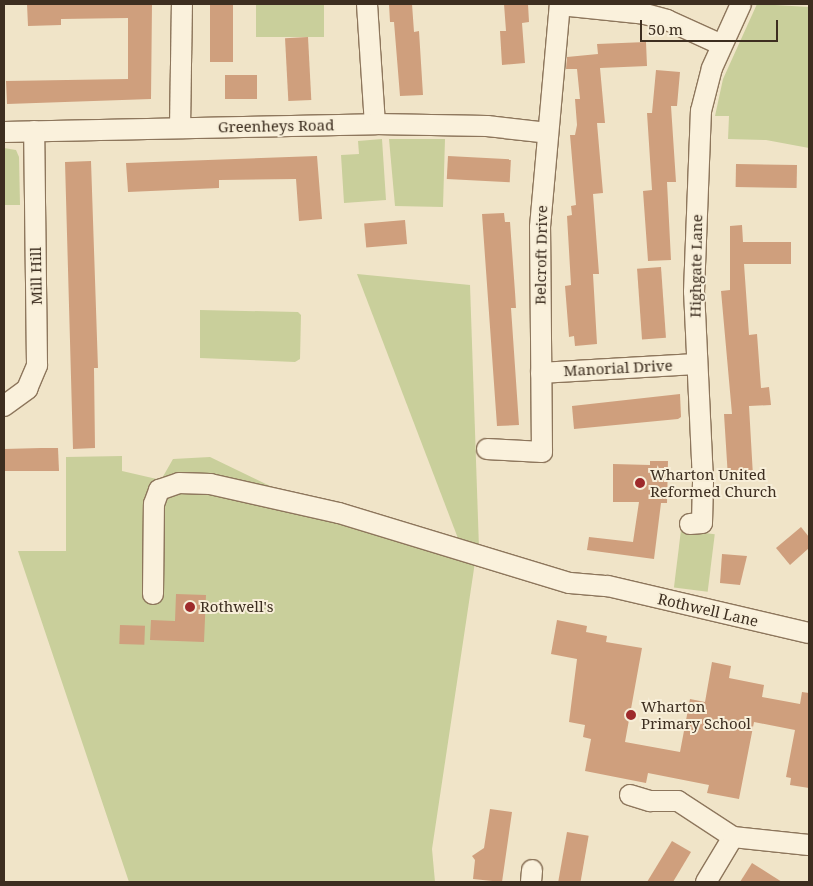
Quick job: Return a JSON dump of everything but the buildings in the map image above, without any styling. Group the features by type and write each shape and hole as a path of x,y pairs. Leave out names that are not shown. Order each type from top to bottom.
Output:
{"street":[{"path":"180,128 182,4"},
{"path":"368,4 375,124"},
{"path":"560,4 645,14 668,20 722,45"},
{"name":"Belcroft Drive","path":"487,449 542,452 540,227 560,4"},
{"name":"Highgate Lane","path":"690,524 702,523 702,411 695,364 694,268 701,111 722,45 741,4"},
{"name":"Greenheys Road","path":"4,132 375,124 487,126 548,133"},
{"name":"Mill Hill","path":"4,406 27,389 37,365 34,132"},
{"name":"Manorial Drive","path":"541,372 695,364"},
{"name":"Rothwell Lane","path":"152,594 154,504 159,490 179,483 210,484 339,513 570,583 608,586 809,633"},
{"path":"630,795 650,801 678,801 733,837 809,845"},
{"path":"706,882 733,837"}],"green space":[{"path":"256,4 324,4 324,37 256,37"},
{"path":"757,4 809,7 809,148 766,140 728,139 729,116 715,116 723,79"},
{"path":"382,139 386,200 344,203 341,155 359,154 358,141"},
{"path":"389,139 445,139 443,207 395,206"},
{"path":"4,148 16,150 19,157 20,205 4,205"},
{"path":"357,274 470,285 479,548 459,541"},
{"path":"200,310 298,312 301,315 300,359 295,362 200,358"},
{"path":"122,456 122,471 161,480 173,459 210,457 297,499 475,562 432,849 435,882 129,882 18,551 66,551 66,457"},
{"path":"681,530 715,534 708,592 674,588"}],"place":[{"name":"Wharton United Reformed Church","path":"640,483"},
{"name":"Rothwell's","path":"190,607"},
{"name":"Wharton Primary School","path":"631,715"}]}
